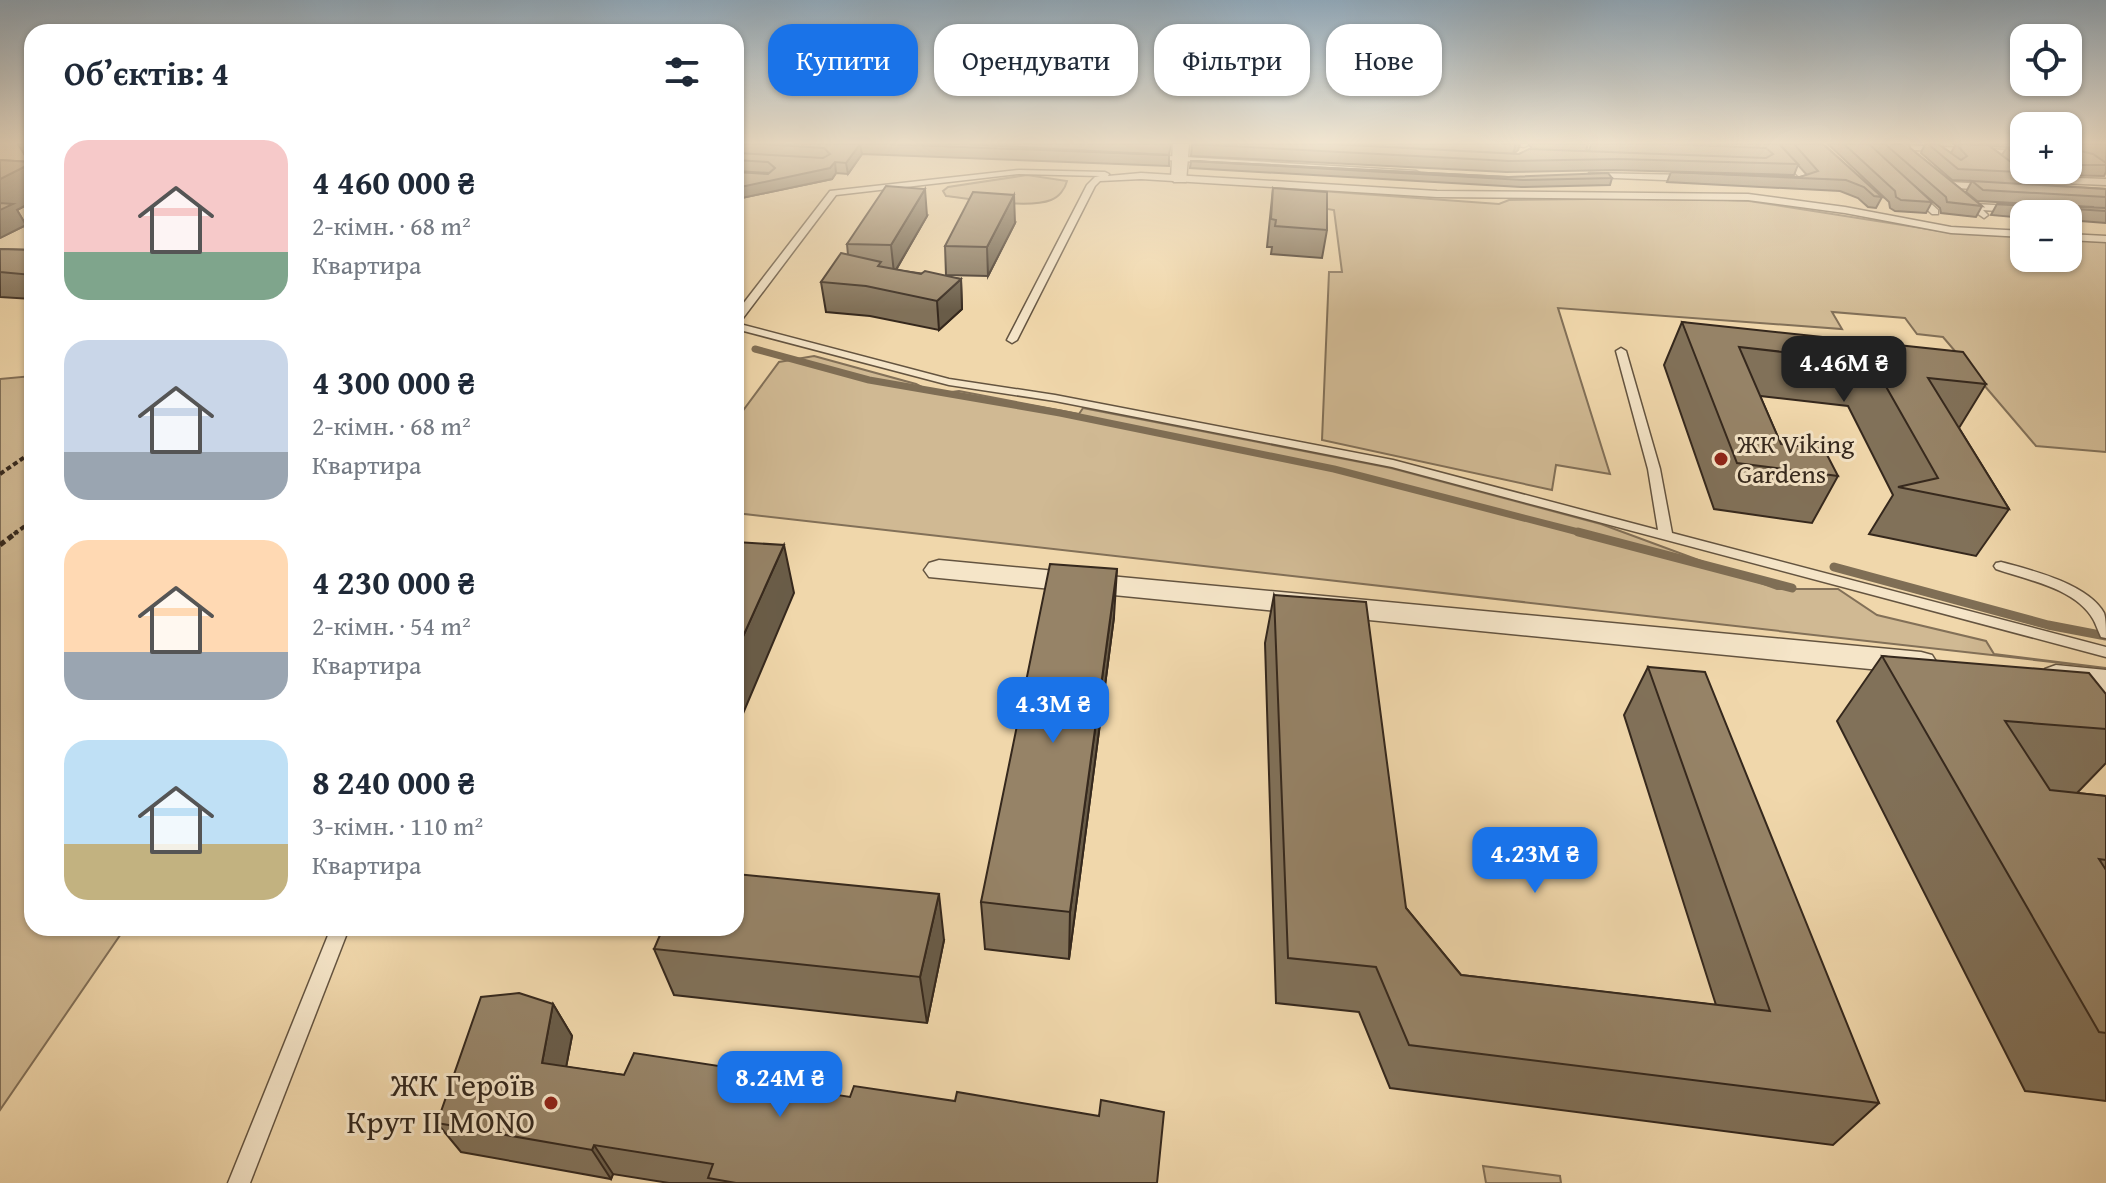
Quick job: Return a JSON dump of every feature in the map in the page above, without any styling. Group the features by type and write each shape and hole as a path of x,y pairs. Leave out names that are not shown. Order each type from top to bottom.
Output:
{"street":[{"path":"939,570 1947,666"},
{"path":"2027,674 2106,682"}],"lane":[{"path":"744,312 828,199"},
{"path":"1012,340 1084,199"},
{"path":"1764,199 1845,210 1951,230 2010,233"},
{"path":"1921,199 1935,212"},
{"path":"1965,199 1984,215"},
{"path":"1974,207 2010,209"},
{"path":"2082,238 2106,239"},
{"path":"744,325 949,382 1055,398 1393,464 2106,652"},
{"path":"1621,351 1654,469 1666,535"},
{"path":"2001,566 2080,595 2103,616 2106,633"},
{"path":"239,1183 337,936"}],"path":[{"path":"0,474 24,458"},
{"path":"0,545 24,527"}],"shaded area":[{"path":"975,199 1053,199 1029,204"},
{"path":"1321,199 1433,199 1499,204 1509,200 1749,201 1947,232 2010,236 2010,272 2082,272 2082,241 2106,242 2106,452 2036,446 1943,337 1917,334 1905,318 1832,312 1842,329 1558,308 1610,474 1556,465 1552,490 1322,440 1329,272 1342,272 1334,210 1321,208"},
{"path":"814,356 916,384 936,394 959,391 1079,414 1083,408 1391,468 1601,524 1777,589 1838,589 1877,615 1986,641 1994,654 2106,668 744,514 744,409 779,362"},
{"path":"24,377 24,936 120,936 0,1110 0,379"},
{"path":"1483,1166 1560,1176 1561,1183 1486,1183"}],"building":[{"path":"877,199 919,199 891,245 847,244"},
{"path":"969,199 1012,199 987,247 945,246"},
{"path":"1272,199 1327,199 1327,230 1275,226 1276,220 1271,219"},
{"path":"1929,199 1932,202 1901,200"},
{"path":"1946,199 1974,199 1982,206 1947,202"},
{"path":"0,203 13,204 0,210"},
{"path":"2082,207 2106,208 2106,211 2082,209"},
{"path":"0,249 24,250 24,274 0,272"},
{"path":"841,253 881,262 878,266 961,279 937,301 866,286 821,282"},
{"path":"1682,322 1963,352 1986,384 1928,378 2009,509 1898,487 1938,478 1872,362 1739,347 1781,444 1824,449 1838,476 1737,463"},
{"path":"744,542 784,545 744,634"},
{"path":"1050,564 1117,569 1070,912 981,902"},
{"path":"1274,595 1366,602 1406,908 1461,975 1770,1011 1648,667 1705,672 1879,1103 1409,1045 1376,967 1288,958"},
{"path":"1882,656 2089,673 2106,694 2106,729 2005,721 2050,790 2106,796 2106,860 2099,859 2106,870 2106,1033 2099,1032"},
{"path":"744,875 939,894 920,977 654,949 660,936 744,936"},
{"name":"ЖК Героїв Крут ІІ MONO","path":"519,993 553,1004 542,1063 624,1075 634,1053 745,1070 742,1080 850,1097 854,1086 955,1101 957,1092 1099,1116 1101,1100 1164,1112 1157,1183 736,1183 708,1178 713,1164 594,1145 592,1150 437,1123 481,997"}],"waterway":[{"path":"755,349 869,380 1060,413 1334,469 1586,534"},
{"path":"1578,532 1792,588"},
{"path":"1834,567 2048,625 2106,636"}],"place":[{"name":"ЖК Viking Gardens","path":"1721,459"},
{"name":"ЖК Героїв Крут ІІ MONO","path":"551,1103"}]}
